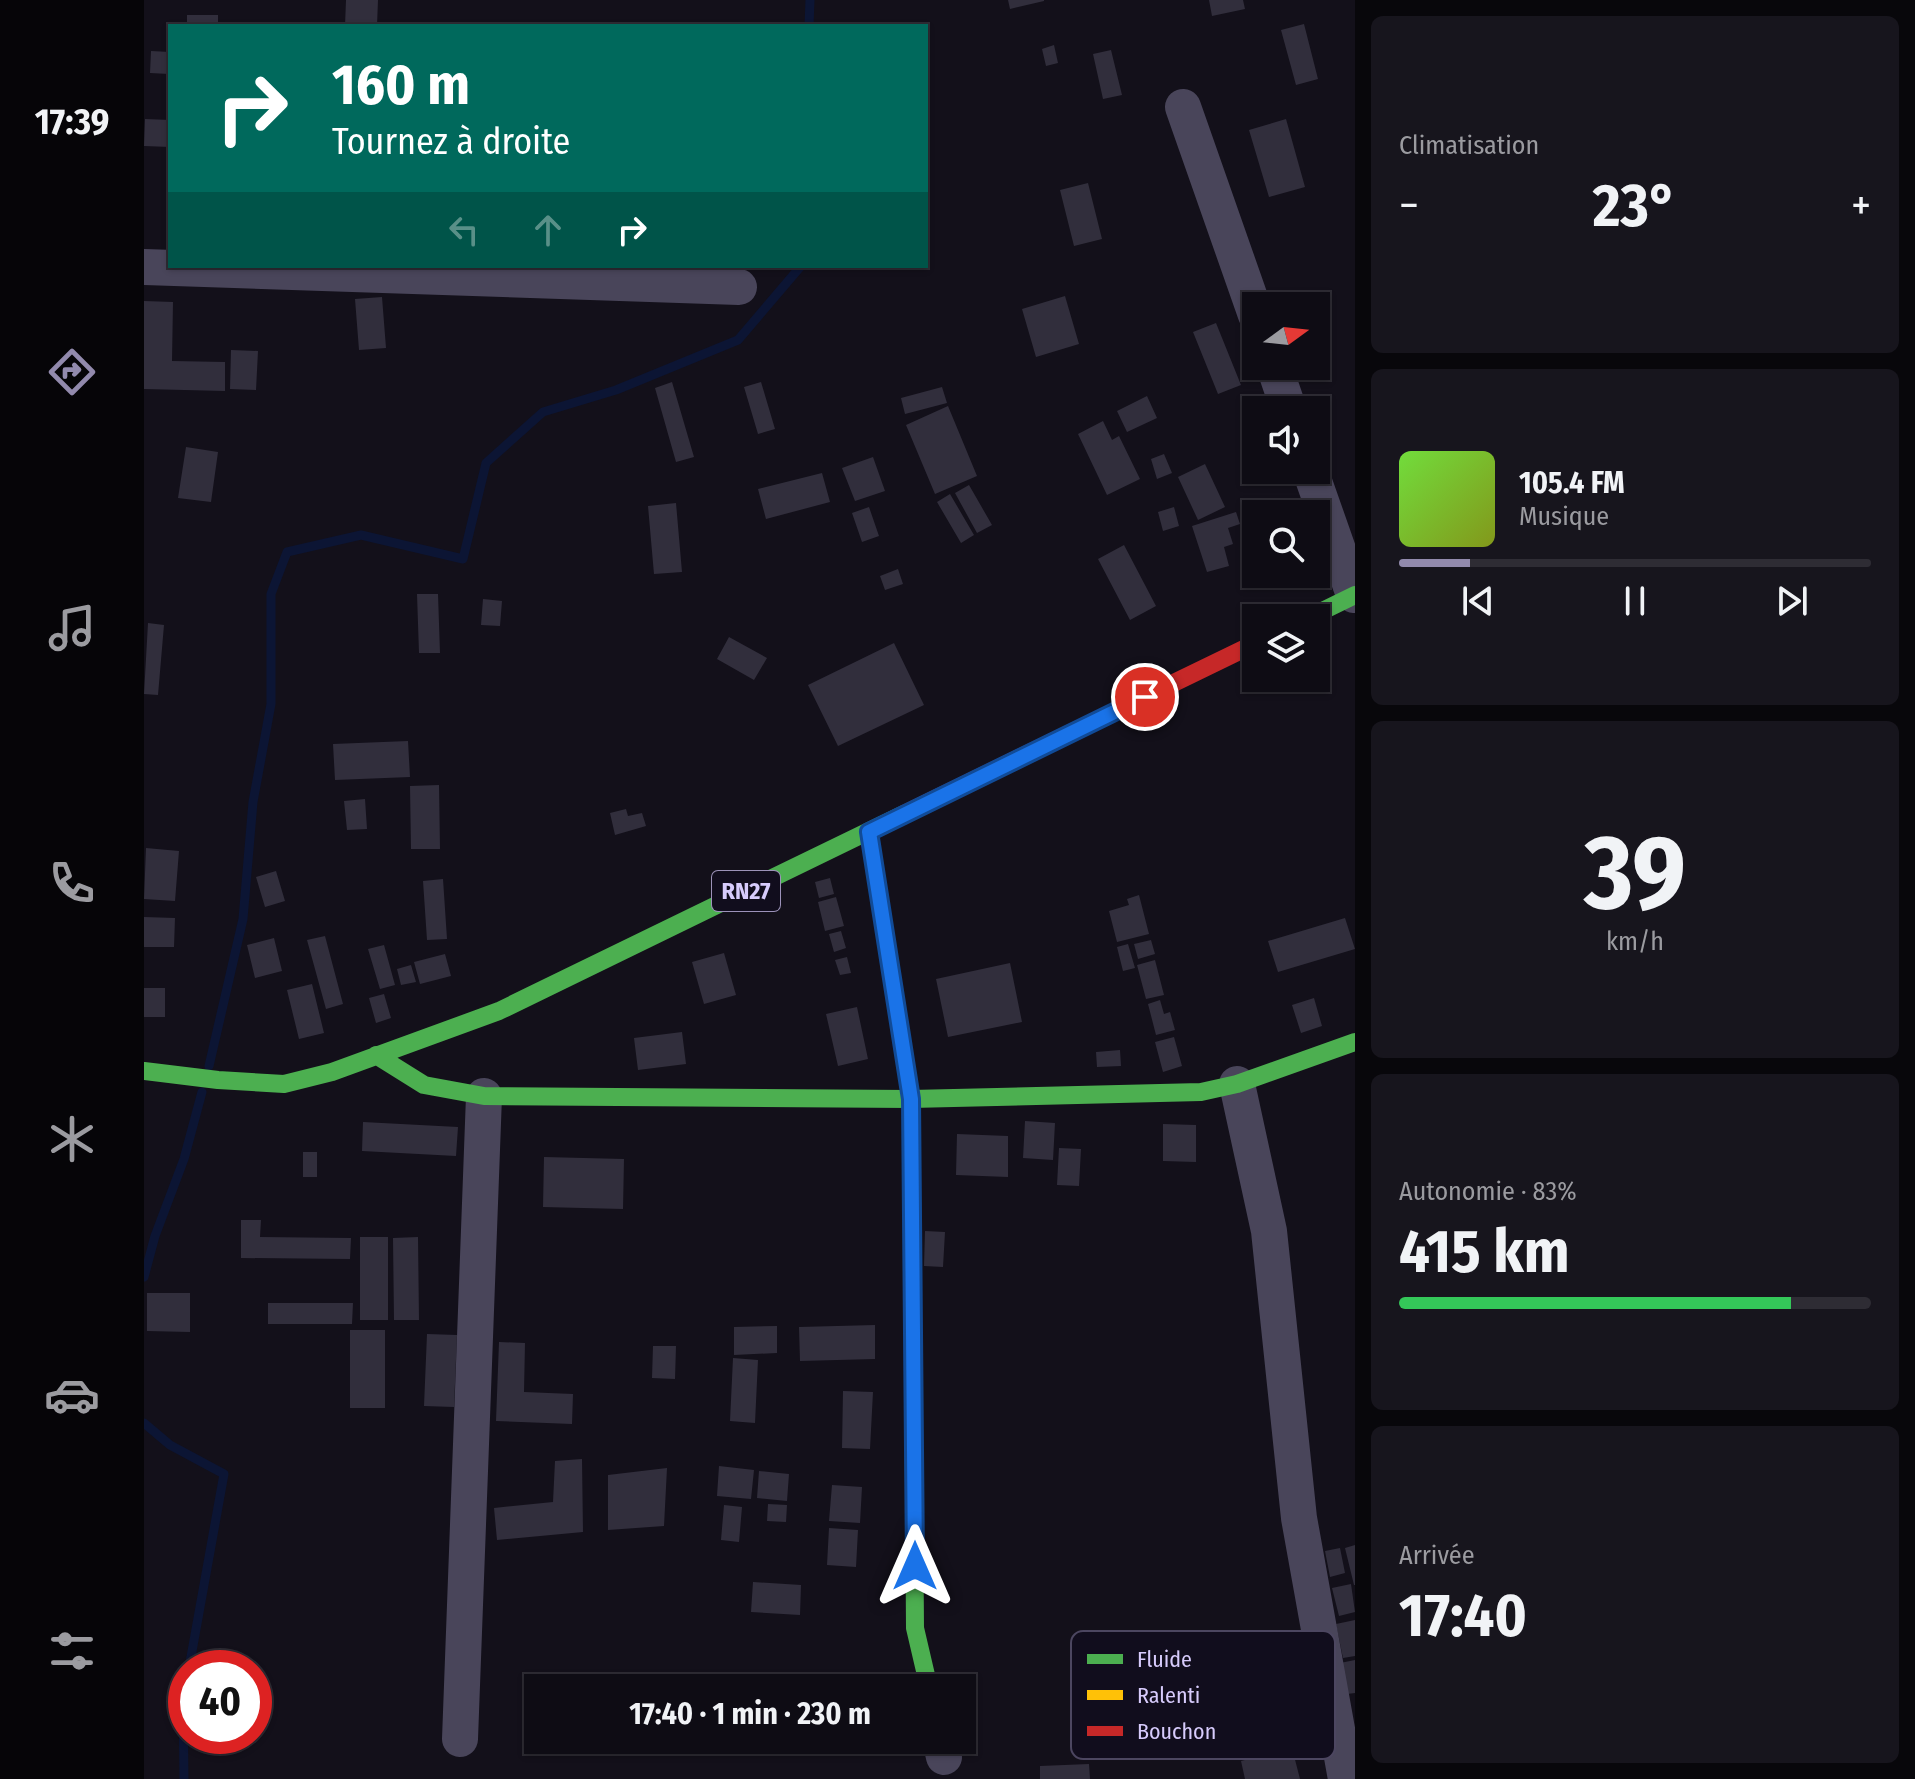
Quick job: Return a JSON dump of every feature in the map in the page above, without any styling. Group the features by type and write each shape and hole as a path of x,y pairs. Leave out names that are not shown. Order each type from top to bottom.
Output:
{"street":[{"path":"1183,107 1248,292"},
{"path":"144,267 168,268"},
{"path":"174,268 739,287"},
{"path":"1315,484 1354,595 1330,607"},
{"name":"RN27","path":"144,1071 284,1084 332,1072 499,1011 1242,650"},
{"path":"869,832 911,1099 915,1628 926,1674"},
{"path":"376,1055 424,1085 484,1096 911,1099 1201,1092 1237,1084 1355,1042"},
{"path":"1237,1084 1269,1231 1299,1518 1319,1631"},
{"path":"460,1739 484,1096"},
{"path":"1335,1718 1346,1779"}],"building":[{"path":"346,0 378,0 377,24 345,24"},
{"path":"1008,0 1044,0 1044,1 1010,9"},
{"path":"1209,0 1243,0 1245,9 1212,16"},
{"path":"187,15 218,15 218,24 187,24"},
{"path":"1304,24 1318,79 1296,85 1281,30"},
{"path":"1054,45 1058,63 1046,66 1042,49"},
{"path":"1111,50 1122,95 1103,99 1093,54"},
{"path":"151,51 168,52 168,74 150,73"},
{"path":"145,119 168,120 168,147 144,146"},
{"path":"1286,119 1305,187 1269,197 1249,130"},
{"path":"1088,183 1102,239 1074,246 1060,190"},
{"path":"1065,296 1079,344 1036,357 1022,309"},
{"path":"382,297 386,348 359,350 355,299"},
{"path":"144,301 173,302 172,361 225,362 225,391 144,389"},
{"path":"1216,323 1241,385 1218,394 1193,332"},
{"path":"231,350 258,351 256,390 230,389"},
{"path":"672,382 694,457 676,462 655,388"},
{"path":"761,382 775,429 758,434 744,387"},
{"path":"942,387 947,403 905,414 901,398"},
{"path":"1147,396 1157,418 1127,432 1117,411"},
{"path":"948,406 977,476 935,494 906,425"},
{"path":"1103,421 1112,440 1119,436 1140,479 1107,495 1078,434"},
{"path":"186,447 218,452 211,502 178,498"},
{"path":"1164,454 1172,473 1157,479 1151,459"},
{"path":"873,457 885,491 855,501 842,468"},
{"path":"1205,464 1225,507 1198,520 1178,477"},
{"path":"822,473 830,502 766,519 758,489"},
{"path":"969,485 992,525 977,533 955,493"},
{"path":"950,494 974,535 961,543 937,502"},
{"path":"676,503 682,572 654,574 648,506"},
{"path":"869,507 879,536 862,542 852,513"},
{"path":"1174,507 1179,526 1163,531 1158,512"},
{"path":"1236,512 1240,524 1228,528 1233,544 1224,547 1229,566 1207,572 1192,526"},
{"path":"1124,545 1156,606 1130,620 1098,559"},
{"path":"898,569 903,584 885,590 880,576"},
{"path":"417,594 438,594 440,653 419,653"},
{"path":"483,599 502,601 500,626 481,625"},
{"path":"148,623 164,625 158,695 144,694"},
{"path":"729,637 767,658 754,680 717,659"},
{"path":"894,643 924,705 838,746 808,685"},
{"path":"408,741 410,777 335,780 333,744"},
{"path":"439,785 440,849 411,849 410,786"},
{"path":"365,799 367,829 347,830 344,801"},
{"path":"626,809 628,816 642,813 646,826 615,835 610,813"},
{"path":"146,848 179,851 175,901 144,899"},
{"path":"276,871 285,901 265,907 256,877"},
{"path":"830,878 834,894 819,898 815,882"},
{"path":"443,879 447,939 427,940 423,881"},
{"path":"1139,895 1149,934 1117,942 1109,911 1129,905 1127,899"},
{"path":"836,897 844,926 825,931 818,902"},
{"path":"144,917 175,918 174,947 144,947"},
{"path":"1345,918 1355,949 1278,972 1268,941"},
{"path":"841,931 846,948 834,952 829,934"},
{"path":"325,936 343,1004 326,1009 307,940"},
{"path":"274,938 282,971 255,978 247,945"},
{"path":"1151,940 1155,954 1138,959 1134,944"},
{"path":"1128,944 1135,968 1123,971 1117,947"},
{"path":"384,945 395,985 380,989 368,949"},
{"path":"724,953 736,995 704,1004 692,962"},
{"path":"445,954 451,976 420,984 414,962"},
{"path":"847,957 851,973 840,975 835,960"},
{"path":"1155,960 1164,995 1146,999 1137,965"},
{"path":"1010,963 1022,1022 948,1037 936,979"},
{"path":"411,965 416,982 401,985 397,969"},
{"path":"312,984 324,1033 299,1039 287,990"},
{"path":"144,988 165,988 165,1017 144,1017"},
{"path":"384,994 391,1018 376,1023 369,998"},
{"path":"1314,998 1322,1026 1301,1033 1292,1005"},
{"path":"1160,1000 1164,1014 1170,1012 1175,1030 1156,1035 1148,1004"},
{"path":"857,1007 868,1059 838,1066 826,1014"},
{"path":"682,1032 686,1064 638,1070 634,1038"},
{"path":"1174,1037 1182,1066 1163,1072 1155,1042"},
{"path":"1120,1050 1121,1066 1097,1067 1096,1052"},
{"path":"1025,1121 1055,1123 1053,1160 1023,1158"},
{"path":"363,1122 458,1127 456,1156 362,1151"},
{"path":"1163,1124 1196,1125 1196,1162 1163,1161"},
{"path":"957,1134 1008,1136 1008,1177 956,1175"},
{"path":"1059,1148 1081,1149 1079,1186 1057,1185"},
{"path":"303,1152 317,1152 317,1177 303,1177"},
{"path":"544,1157 624,1159 623,1209 543,1207"},
{"path":"241,1220 261,1220 260,1237 351,1238 350,1259 241,1258"},
{"path":"925,1231 945,1232 943,1267 924,1266"},
{"path":"360,1237 388,1237 388,1320 360,1320"},
{"path":"418,1237 419,1320 394,1320 393,1238"},
{"path":"147,1293 190,1293 190,1332 147,1331"},
{"path":"268,1303 353,1303 352,1324 268,1324"},
{"path":"875,1325 875,1359 800,1361 799,1327"},
{"path":"777,1326 777,1353 734,1355 734,1327"},
{"path":"350,1330 385,1330 385,1408 350,1408"},
{"path":"427,1334 457,1335 454,1407 424,1406"},
{"path":"499,1342 525,1343 524,1392 573,1394 572,1424 496,1421"},
{"path":"653,1346 676,1346 675,1379 652,1378"},
{"path":"733,1358 758,1360 755,1423 730,1421"},
{"path":"843,1391 873,1392 870,1449 842,1448"},
{"path":"582,1459 583,1532 497,1540 494,1508 553,1502 555,1461"},
{"path":"719,1466 754,1470 751,1499 717,1496"},
{"path":"667,1468 664,1526 608,1530 608,1475"},
{"path":"759,1471 789,1474 787,1501 757,1498"},
{"path":"832,1485 862,1487 860,1523 829,1521"},
{"path":"768,1504 787,1505 786,1522 767,1521"},
{"path":"724,1505 742,1507 739,1542 721,1540"},
{"path":"829,1528 858,1530 856,1567 827,1565"},
{"path":"1355,1545 1355,1585 1354,1585 1345,1548"},
{"path":"1340,1548 1345,1573 1330,1577 1325,1551"},
{"path":"753,1582 801,1585 800,1615 751,1612"},
{"path":"1351,1584 1355,1612 1339,1616 1332,1588"},
{"path":"1355,1620 1355,1656 1343,1658 1336,1624"},
{"path":"1355,1660 1355,1693 1347,1694 1340,1663"},
{"path":"1295,1759 1300,1779 1245,1779 1241,1761"},
{"path":"1089,1764 1090,1779 1040,1779 1040,1766"}],"waterway":[{"path":"809,24 810,0"},
{"path":"209,1066 243,919 253,802 271,704 271,594 287,552 361,535 463,559 486,463 543,412 616,390 738,340 799,268"},
{"path":"144,1277 155,1236 184,1159 202,1092"},
{"path":"144,1423 170,1445 224,1474 192,1650"},
{"path":"184,1754 184,1779"}],"traffic: fast":[{"path":"1330,607 1355,595"},
{"path":"144,1071 284,1084 332,1072 499,1011 904,814"},
{"path":"376,1055 424,1085 484,1096 911,1099 1201,1092 1237,1084 1355,1042"},
{"path":"912,1194 915,1628 926,1674"}],"traffic: slow":[{"path":"869,832 911,1099 912,1194"}],"traffic: jam":[{"path":"904,814 1242,650"}],"route":[{"path":"915,1566 911,1099 869,832 1145,697"}]}
